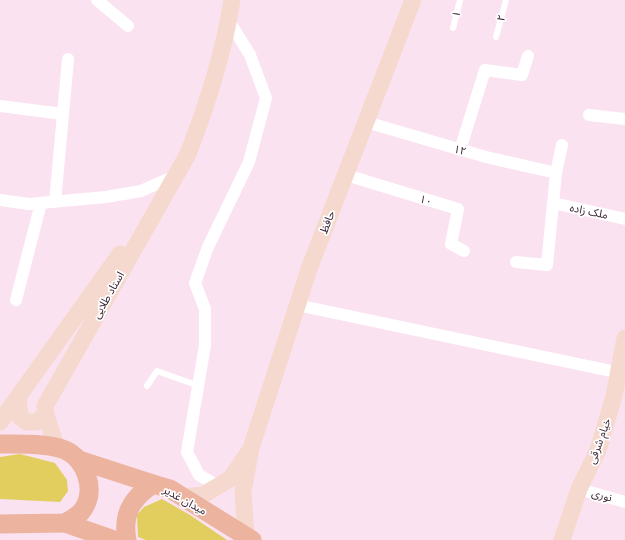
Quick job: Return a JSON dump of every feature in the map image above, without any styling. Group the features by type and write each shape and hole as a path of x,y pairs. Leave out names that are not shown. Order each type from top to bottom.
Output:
{"main road":[{"path":"0,444 28,444 64,450 79,460 153,484"},
{"path":"65,523 74,518 84,508 90,493 87,476 79,460"},
{"name":"میدان غدیر","path":"127,540 125,529 129,507 140,492 153,484 170,489 249,538"},
{"path":"0,524 65,523 114,540"}],"street":[{"path":"97,0 128,26"},
{"name":"استاد طلایی","path":"46,415 45,406 188,154 203,116 229,21 232,0"},
{"name":"حافظ","path":"251,448 309,269 413,0"},
{"path":"218,486 199,475 187,452 205,345 205,309 195,283 208,247 248,162 266,98 250,55 229,21"},
{"path":"460,150 485,70 522,75 528,56"},
{"path":"55,202 68,59"},
{"path":"0,106 63,114"},
{"path":"589,115 625,119"},
{"name":"۱۲","path":"366,122 460,150 556,173"},
{"path":"516,262 547,265 556,173 562,145"},
{"name":"۱۰","path":"346,174 458,210 451,244 464,251"},
{"path":"0,200 29,204 106,197 141,191 175,176"},
{"name":"استاد طلایی","path":"0,422 175,176"},
{"path":"16,300 41,203"},
{"name":"ملک زاده","path":"553,203 625,219"},
{"path":"297,305 622,373"},
{"name":"خیام شرقی","path":"562,540 579,489 598,450 622,373 625,338"},
{"path":"18,398 20,416 27,422 36,422 46,415 58,449"},
{"path":"182,497 203,495 230,480 251,448"},
{"path":"249,538 243,492 251,448"},
{"name":"نوری","path":"579,489 625,502"}],"lane":[{"name":"۱","path":"453,28 460,0"},
{"name":"۲","path":"496,37 506,0"},
{"path":"147,386 157,371 199,386"}],"shaded area":[{"path":"20,454 55,463 67,480 68,491 60,502 0,499 0,457"},
{"path":"162,499 190,515 227,540 146,540 138,537 137,515 144,507"}]}
